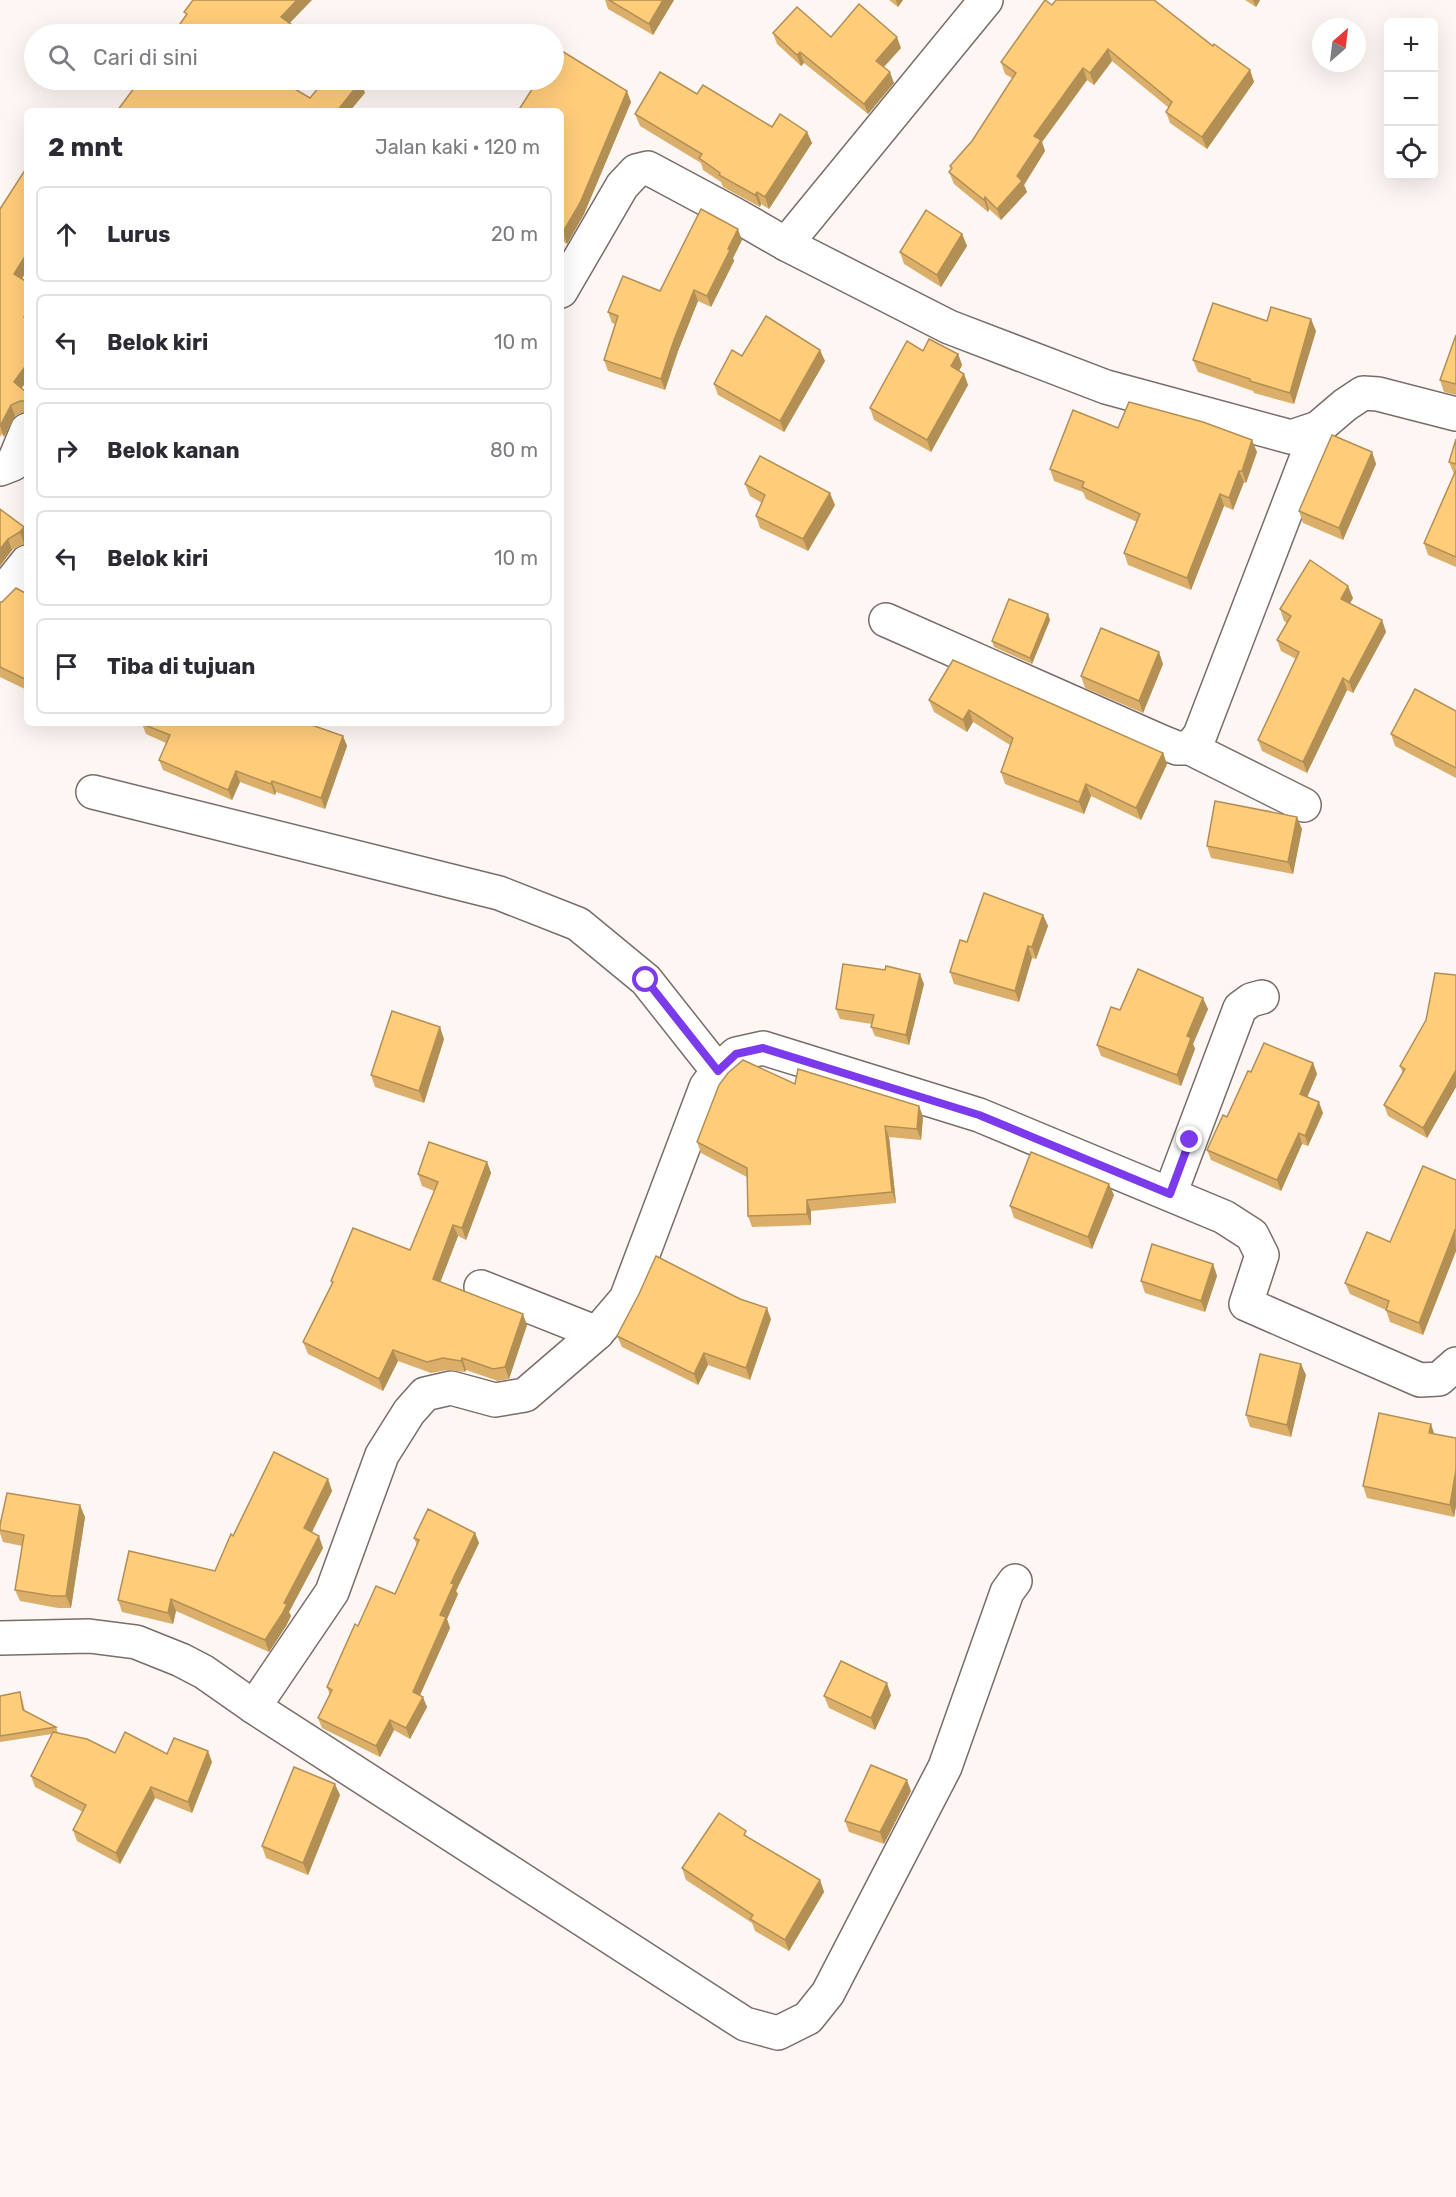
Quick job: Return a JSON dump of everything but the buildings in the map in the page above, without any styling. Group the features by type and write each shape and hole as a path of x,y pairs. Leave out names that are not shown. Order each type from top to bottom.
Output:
{"street":[{"path":"786,244 986,0"},
{"path":"564,286 622,186 636,171 648,168 786,244 949,327 1106,387 1291,436 1318,428 1363,393 1378,394 1456,414"},
{"path":"1190,748 1200,735 1318,428"},
{"path":"13,471 24,439"},
{"path":"0,596 24,566"},
{"path":"886,620 1162,742 1177,748 1190,748 1304,805"},
{"path":"93,792 499,893 578,924 646,980 718,1071"},
{"path":"1170,1194 1240,1008 1262,997"},
{"path":"254,1707 332,1592 382,1455 409,1412 425,1394 451,1388 495,1400 525,1395 597,1333 626,1299 706,1087 718,1071 736,1054 763,1048 979,1115 1224,1217 1252,1234 1262,1255 1246,1304 1420,1380 1450,1377"},
{"path":"482,1287 597,1333"},
{"path":"0,1638 89,1636 136,1642 181,1659 745,2024 778,2032 808,2018 828,1993 945,1767 1007,1592 1015,1581"}],"route":[{"path":"646,980 718,1071 736,1054 763,1048 979,1115 1170,1194 1190,1140"}]}
